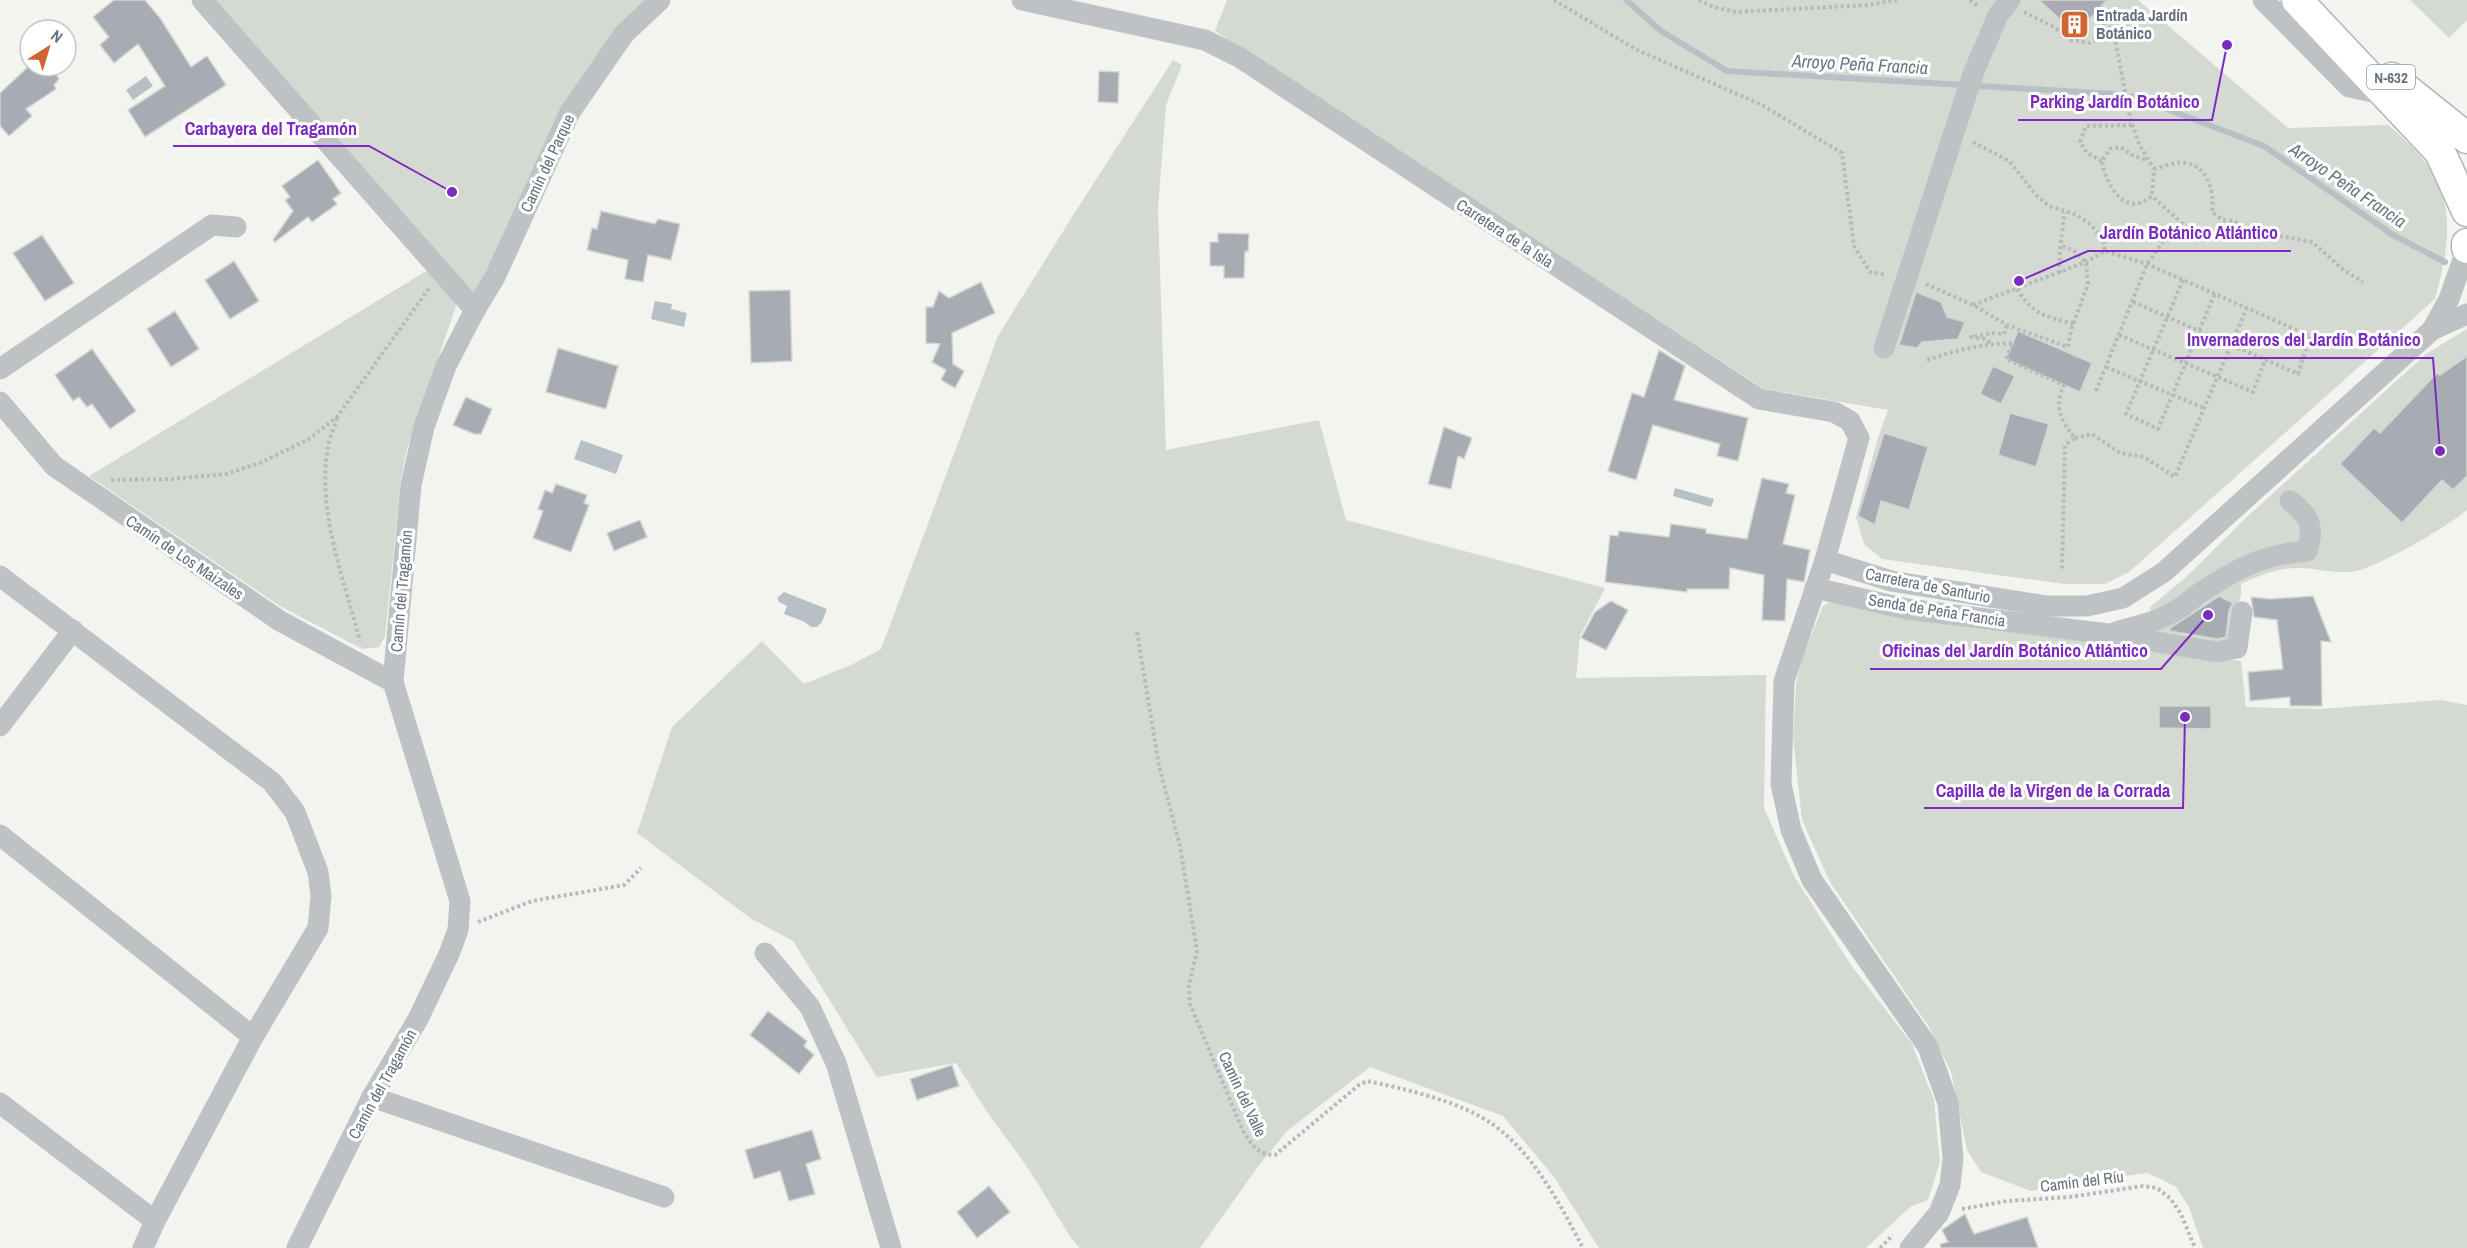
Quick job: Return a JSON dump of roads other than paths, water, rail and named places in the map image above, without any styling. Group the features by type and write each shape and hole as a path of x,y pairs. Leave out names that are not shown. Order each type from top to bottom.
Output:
{"highway":[{"name":"N-632","path":"2306,8 2440,152 2467,211"},
{"name":"N-632","path":"2306,8 2467,138"}],"street":[{"path":"202,0 475,310"},
{"name":"Camín del Parque","path":"475,310 495,277 570,112 624,34 660,0"},
{"name":"Carretera de la Isla","path":"1022,0 1205,40 1239,57 1759,399 1834,412 1850,421 1859,438 1825,560"},
{"path":"2263,0 2349,87 2388,95"},
{"path":"1884,348 1917,282 1973,74 1995,21 2008,3"},
{"path":"0,369 212,225 236,227"},
{"name":"Carretera de Santurio","path":"2432,330 2449,299 2467,247"},
{"name":"Camín del Tragamón","path":"297,1248 372,1097 418,1019 458,930 460,901 393,682 411,485 424,427 446,366 475,310"},
{"name":"Carretera de Santurio","path":"1825,560 1891,580 2046,606 2087,606 2123,598 2164,572 2432,330 2467,314"},
{"name":"Camín de Los Maizales","path":"0,402 54,466 280,621 393,682"},
{"path":"2109,634 2153,621 2173,612 2226,576 2255,560 2283,553 2307,551 2312,537 2306,513 2290,501"},
{"path":"1825,560 1784,681 1781,784 1791,831 1812,880 1928,1047 1948,1102 1953,1158 1950,1185 1940,1213 1910,1248"},
{"path":"0,576 272,782 295,812 318,872 321,896 318,928 253,1037 155,1221 143,1248"},
{"name":"Senda de Peña Francia","path":"1815,588 1907,609 2109,634 2217,652 2237,648 2242,612"},
{"path":"0,726 73,630"},
{"path":"0,835 253,1037"},
{"path":"765,953 810,1007 836,1063 891,1248"},
{"path":"372,1097 664,1197"},
{"path":"0,1103 155,1221"}],"waterway":[{"name":"Arroyo Peña Francia","path":"1626,0 1661,31 1727,71 2115,94"},
{"name":"Arroyo Peña Francia","path":"2132,96 2264,146 2393,235 2445,262"}],"place":[{"name":"Entrada Jardín Botánico","path":"2075,24"},
{"name":"Parking Jardín Botánico","path":"2227,45"},
{"name":"Carbayera del Tragamón","path":"452,192"},
{"name":"Jardín Botánico Atlántico","path":"2019,281"},
{"name":"Invernaderos del Jardín Botánico","path":"2440,451"},
{"name":"Oficinas del Jardín Botánico Atlántico","path":"2208,615"},
{"name":"Capilla de la Virgen de la Corrada","path":"2185,717"}]}
